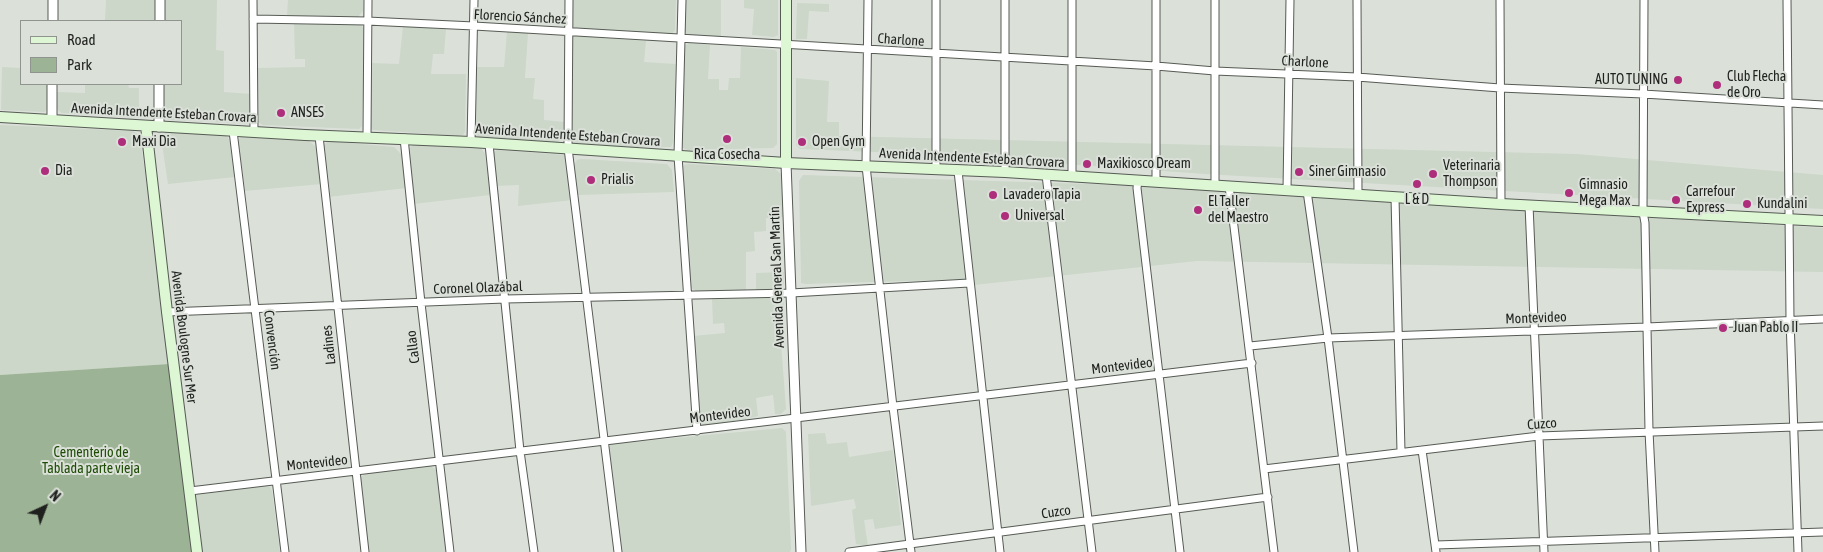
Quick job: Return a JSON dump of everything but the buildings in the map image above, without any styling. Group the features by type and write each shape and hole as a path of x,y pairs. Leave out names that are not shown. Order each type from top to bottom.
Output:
{"main road":[{"name":"Avenida General San Martín","path":"786,0 786,163"},
{"name":"Avenida Intendente Esteban Crovara","path":"0,117 318,136 404,138 786,163 1005,172 1501,204 1823,221"},
{"name":"Avenida Boulogne Sur Mer","path":"146,126 197,552"}],"street":[{"path":"53,0 53,20"},
{"path":"160,0 160,20"},
{"path":"253,0 254,132"},
{"path":"367,137 368,0"},
{"path":"471,142 474,0"},
{"path":"569,0 568,148 618,552"},
{"path":"682,0 678,156 697,431"},
{"path":"868,0 866,166 911,548"},
{"path":"936,0 936,169"},
{"path":"1005,0 1005,172"},
{"path":"1072,0 1072,176"},
{"path":"1156,0 1156,182"},
{"path":"1215,0 1215,185"},
{"path":"1287,190 1290,0"},
{"path":"1357,0 1358,194"},
{"path":"1500,0 1501,204"},
{"path":"1644,0 1643,212 1645,223 1649,431 1655,552"},
{"path":"1787,0 1788,219 1798,552"},
{"name":"Florencio Sánchez","path":"253,18 474,26 786,45"},
{"name":"Charlone","path":"786,45 1215,71 1357,77 1500,88 1643,94 1823,105"},
{"path":"52,85 52,120"},
{"path":"159,85 159,127"},
{"name":"Convención","path":"233,131 285,552"},
{"name":"Ladines","path":"318,136 365,552"},
{"name":"Callao","path":"404,138 450,552"},
{"path":"489,144 520,451 534,552"},
{"name":"Avenida General San Martín","path":"786,163 801,552"},
{"path":"958,171 1000,552"},
{"path":"1046,175 1092,552"},
{"path":"1138,180 1137,188 1180,552"},
{"path":"1229,186 1274,552"},
{"path":"1307,191 1328,338 1354,552"},
{"path":"1395,197 1401,452"},
{"path":"1529,205 1544,552"},
{"name":"Coronel Olazábal","path":"167,312 505,299 791,293 970,283"},
{"name":"Montevideo","path":"1250,346 1328,338 1398,334 1647,327 1823,319"},
{"name":"Montevideo","path":"190,491 1252,363"},
{"name":"Cuzco","path":"1264,470 1539,436 1823,426"},
{"path":"1422,450 1436,548 1543,541 1823,532"},
{"name":"Cuzco","path":"849,552 911,548 998,532 1268,497"}],"shaded area":[{"path":"106,0 156,0 156,20 105,20"},
{"path":"164,0 217,0 216,50 224,51 224,92 252,94 251,119 248,124 169,120 164,116 164,85 182,85 182,20 164,20"},
{"path":"288,0 363,0 363,11 358,17 287,16"},
{"path":"572,0 676,0 675,30 672,34 577,30 572,26"},
{"path":"684,0 721,0 721,38 687,35 684,29"},
{"path":"744,0 778,0 778,35 774,37 752,35 754,9 744,8"},
{"path":"797,3 829,4 829,12 809,11 807,39 796,39"},
{"path":"294,23 361,25 363,28 362,126 359,129 263,125 258,122 258,68 305,67 305,59 295,59"},
{"path":"403,26 446,29 444,54 433,54 431,74 466,74 465,132 463,135 371,129 370,63 399,64"},
{"path":"507,32 528,33 525,78 535,78 533,99 544,100 544,120 564,122 563,135 558,142 479,137 475,135 473,130 474,67 504,67"},
{"path":"572,37 646,41 644,62 676,64 673,142 671,147 625,147 575,144 572,142 569,137"},
{"path":"689,43 710,45 708,79 719,79 719,90 728,90 729,78 740,78 741,47 775,50 777,52 777,144 773,148 688,150 683,148 681,121 684,46"},
{"path":"2,67 20,68 20,85 48,85 49,105 45,112 1,110"},
{"path":"796,78 829,81 827,122 839,122 839,136 1577,154 1823,175 1823,209 1205,174 925,154 800,149 796,145"},
{"path":"85,85 128,85 129,88 139,88 139,118 62,113 57,108 57,92 85,93"},
{"path":"0,125 133,131 139,135 149,199 169,364 0,375"},
{"path":"166,132 223,134 227,136 231,144 235,177 168,184 161,137"},
{"path":"241,136 309,141 316,147 322,184 245,191 238,141"},
{"path":"328,141 394,147 402,155 406,188 328,197 323,146"},
{"path":"417,144 481,148 485,154 490,195 414,204 407,152 410,147"},
{"path":"497,150 565,155 573,200 518,206 519,185 494,186 491,157"},
{"path":"577,160 667,164 672,170 674,192 578,195 574,165"},
{"path":"684,165 775,169 781,174 783,217 766,218 766,231 754,232 755,251 746,252 746,290 698,292 691,288 682,169"},
{"path":"803,175 1151,186 1823,228 1823,272 1197,261 974,285 973,279 806,284 801,283 799,181"},
{"path":"784,272 782,289 756,290 756,273"},
{"path":"780,297 784,301 781,342 786,409 781,414 775,414 773,395 756,398 758,416 705,427 701,425 699,421 693,336 725,333 724,323 713,324 712,299"},
{"path":"782,428 786,432 790,552 621,552 609,446 611,444"},
{"path":"825,433 827,444 847,442 849,457 893,450 901,525 875,529 873,519 864,520 868,546 856,544 852,510 856,508 854,499 811,506 808,434"},
{"path":"430,465 436,470 446,552 369,552 361,477 366,474"},
{"path":"265,486 270,487 272,491 280,552 201,552 196,495"}],"green space":[{"name":"Cementerio de Tablada parte vieja","path":"169,364 192,552 0,552 0,375"}],"place":[{"name":"AUTO TUNING","path":"1678,80"},
{"name":"Club Flecha de Oro","path":"1717,85"},
{"name":"ANSES","path":"281,113"},
{"name":"Rica Cosecha","path":"727,139"},
{"name":"Maxi Dia","path":"122,142"},
{"name":"Open Gym","path":"802,142"},
{"name":"Maxikiosco Dream","path":"1087,164"},
{"name":"Dia","path":"45,171"},
{"name":"Siner Gimnasio","path":"1299,172"},
{"name":"Veterinaria Thompson","path":"1433,174"},
{"name":"Prialis","path":"591,180"},
{"name":"L & D","path":"1417,184"},
{"name":"Gimnasio Mega Max","path":"1569,193"},
{"name":"Lavadero Tapia","path":"993,195"},
{"name":"Carrefour Express","path":"1676,200"},
{"name":"Kundalini","path":"1747,204"},
{"name":"El Taller del Maestro","path":"1198,210"},
{"name":"Universal","path":"1005,216"},
{"name":"Juan Pablo II","path":"1723,328"}]}
